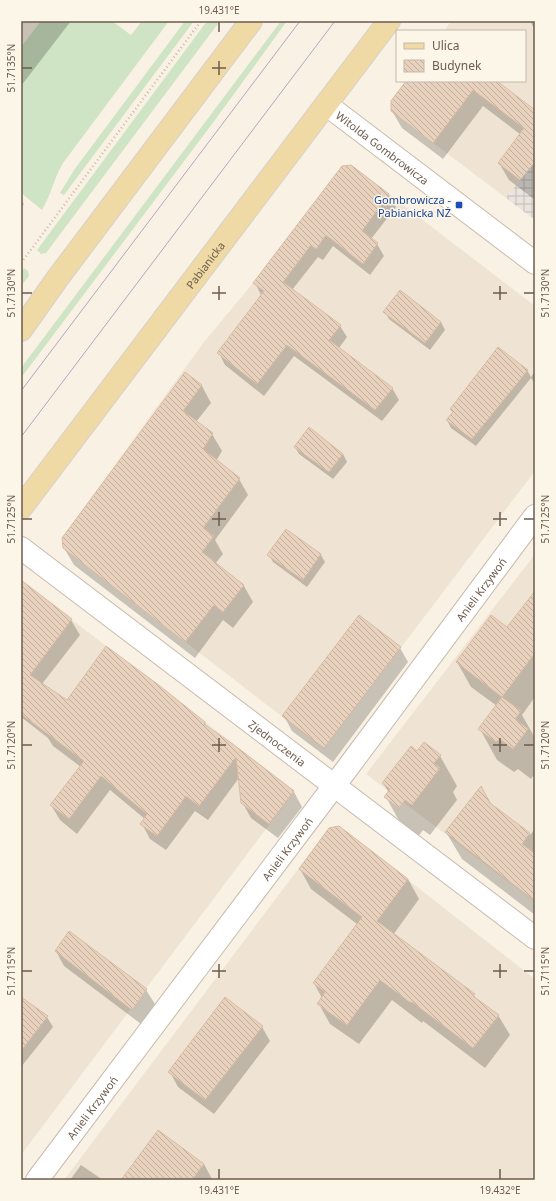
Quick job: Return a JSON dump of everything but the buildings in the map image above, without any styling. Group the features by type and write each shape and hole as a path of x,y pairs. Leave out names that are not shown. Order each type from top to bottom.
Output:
{"main road":[{"path":"21,330 57,279 251,21"},
{"name":"Pabianicka","path":"21,508 390,21"}],"street":[{"name":"Witolda Gombrowicza","path":"327,105 535,263"},
{"name":"Anieli Krzywoń","path":"37,1180 535,516"},
{"name":"Zjednoczenia","path":"21,548 535,938"}],"path":[{"path":"21,263 201,21"}],"shaded area":[{"path":"451,21 535,21 535,160 506,198 391,111 391,101 405,82 526,82 526,30 445,30"},
{"path":"535,160 535,220 506,198"},
{"path":"351,165 535,306 535,471 324,749 64,548 62,538 204,342 253,283 342,166"},
{"path":"535,554 535,902 366,774"},
{"path":"32,589 290,787 290,797 21,1155 21,592"},
{"path":"339,826 535,979 535,1180 64,1180 329,828"}],"green space":[{"path":"41,21 112,21 131,35 142,21 169,21 63,163 42,210 21,193 21,47"},
{"path":"185,21 194,21 64,195 60,193 74,170"},
{"path":"207,21 220,21 46,253 41,254 37,250"},
{"path":"281,21 287,21 215,120 21,378 21,368"},
{"path":"24,268 28,271 29,276 21,286 21,272"}],"tram line":[{"path":"21,391 300,21"},
{"path":"21,437 335,21"}],"place":[{"name":"Gombrowicza - Pabianicka NŻ","path":"459,205"}]}
